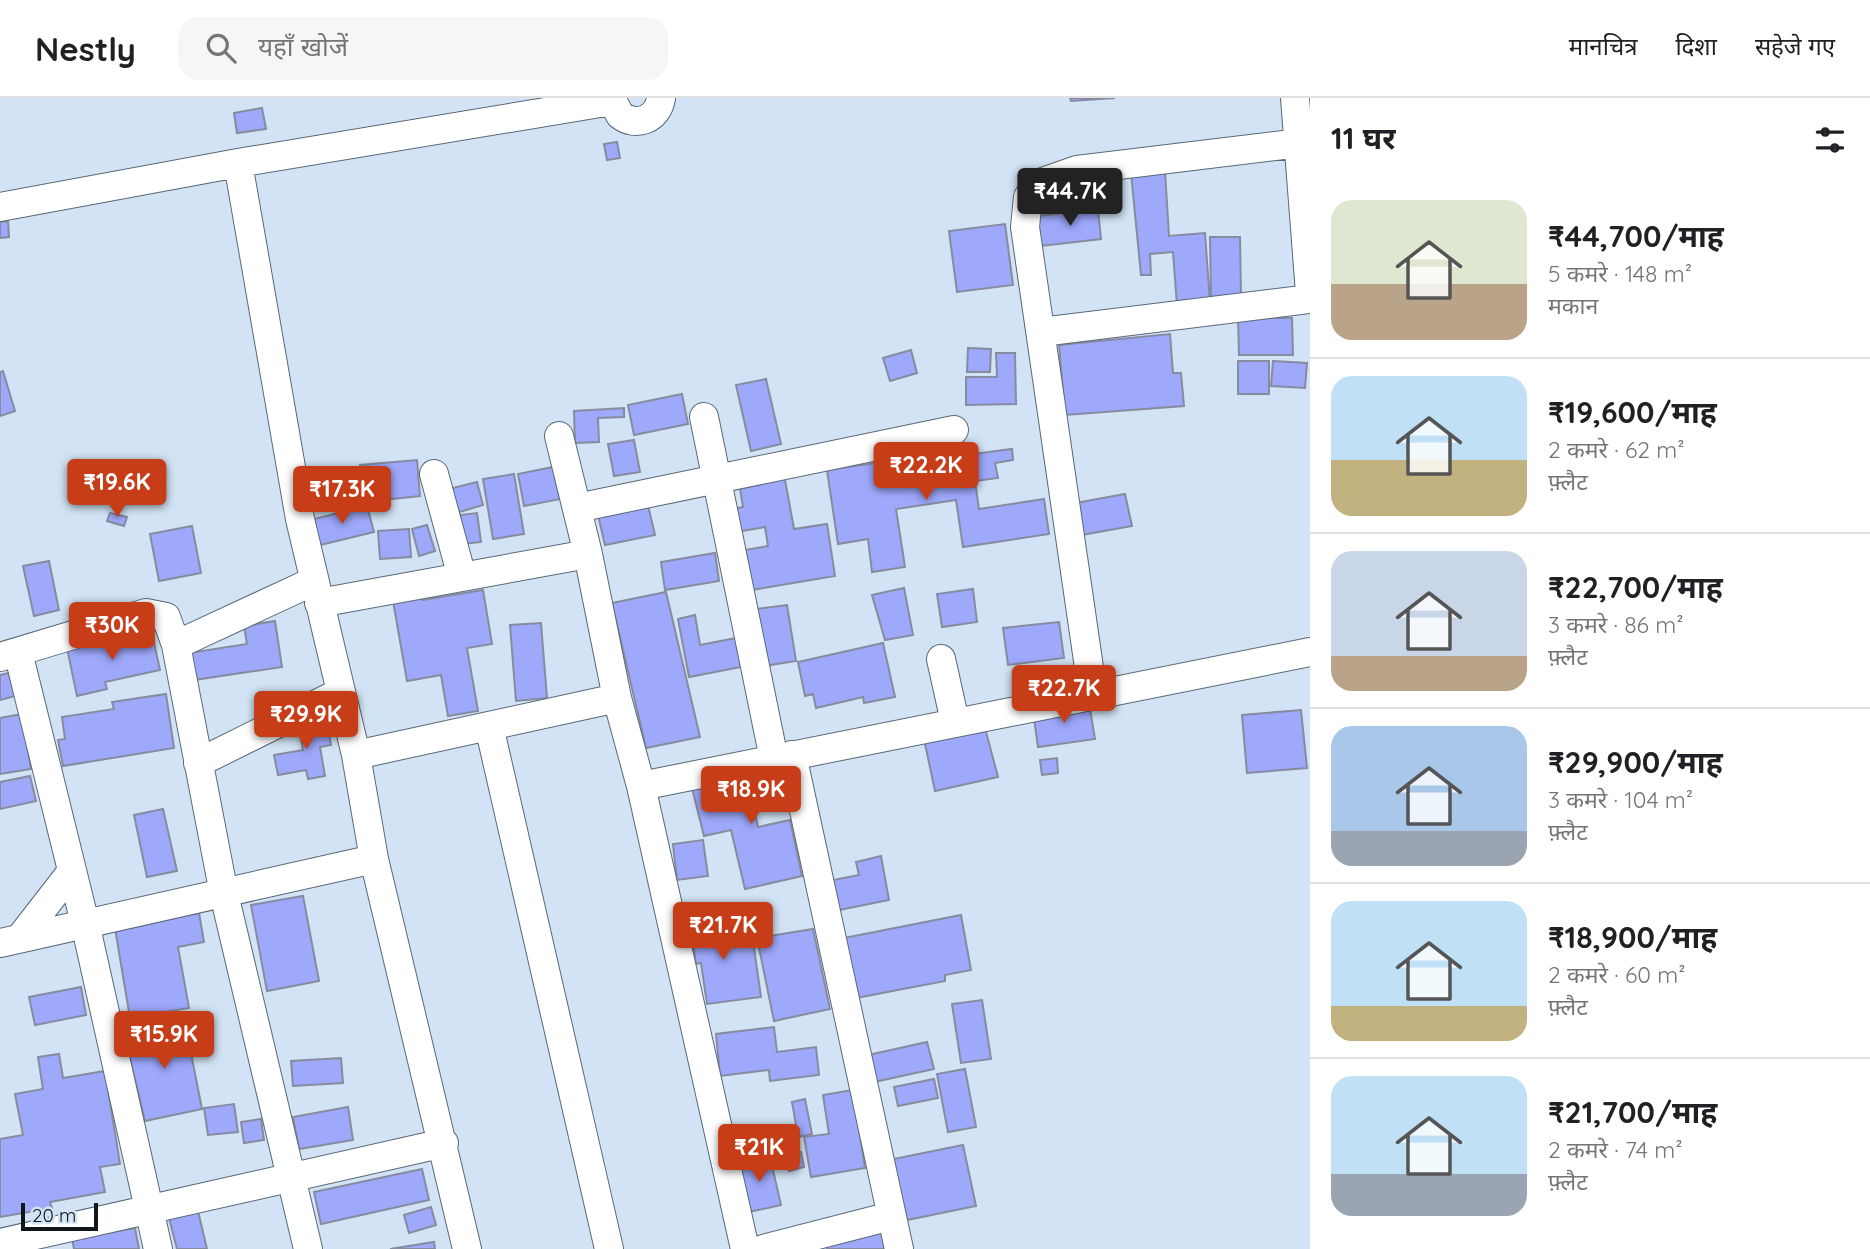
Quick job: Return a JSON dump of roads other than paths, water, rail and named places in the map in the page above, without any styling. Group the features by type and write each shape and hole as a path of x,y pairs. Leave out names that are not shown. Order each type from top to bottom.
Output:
{"street":[{"path":"0,207 238,163 612,100 620,115 634,122 645,120 654,114 661,98"},
{"path":"1295,98 1310,293"},
{"path":"1093,695 1025,227 1028,197 1040,183 1077,170 1300,144"},
{"path":"238,163 300,519 356,755 374,859 444,1143 467,1249"},
{"path":"1041,332 1310,299"},
{"path":"704,417 716,480 899,1249"},
{"path":"577,508 954,430"},
{"path":"559,436 745,1249"},
{"path":"434,474 462,577"},
{"path":"176,645 317,592 462,577 588,554"},
{"path":"158,1249 72,871 9,654 146,613 166,617 176,645 224,894 308,1249"},
{"path":"641,786 1310,652"},
{"path":"941,659 955,722"},
{"path":"198,764 341,692"},
{"path":"356,755 617,698"},
{"path":"489,726 609,1249"},
{"path":"10,940 374,859"},
{"path":"10,940 72,871"},
{"path":"0,1243 444,1143"},
{"path":"763,1249 891,1216"}]}
